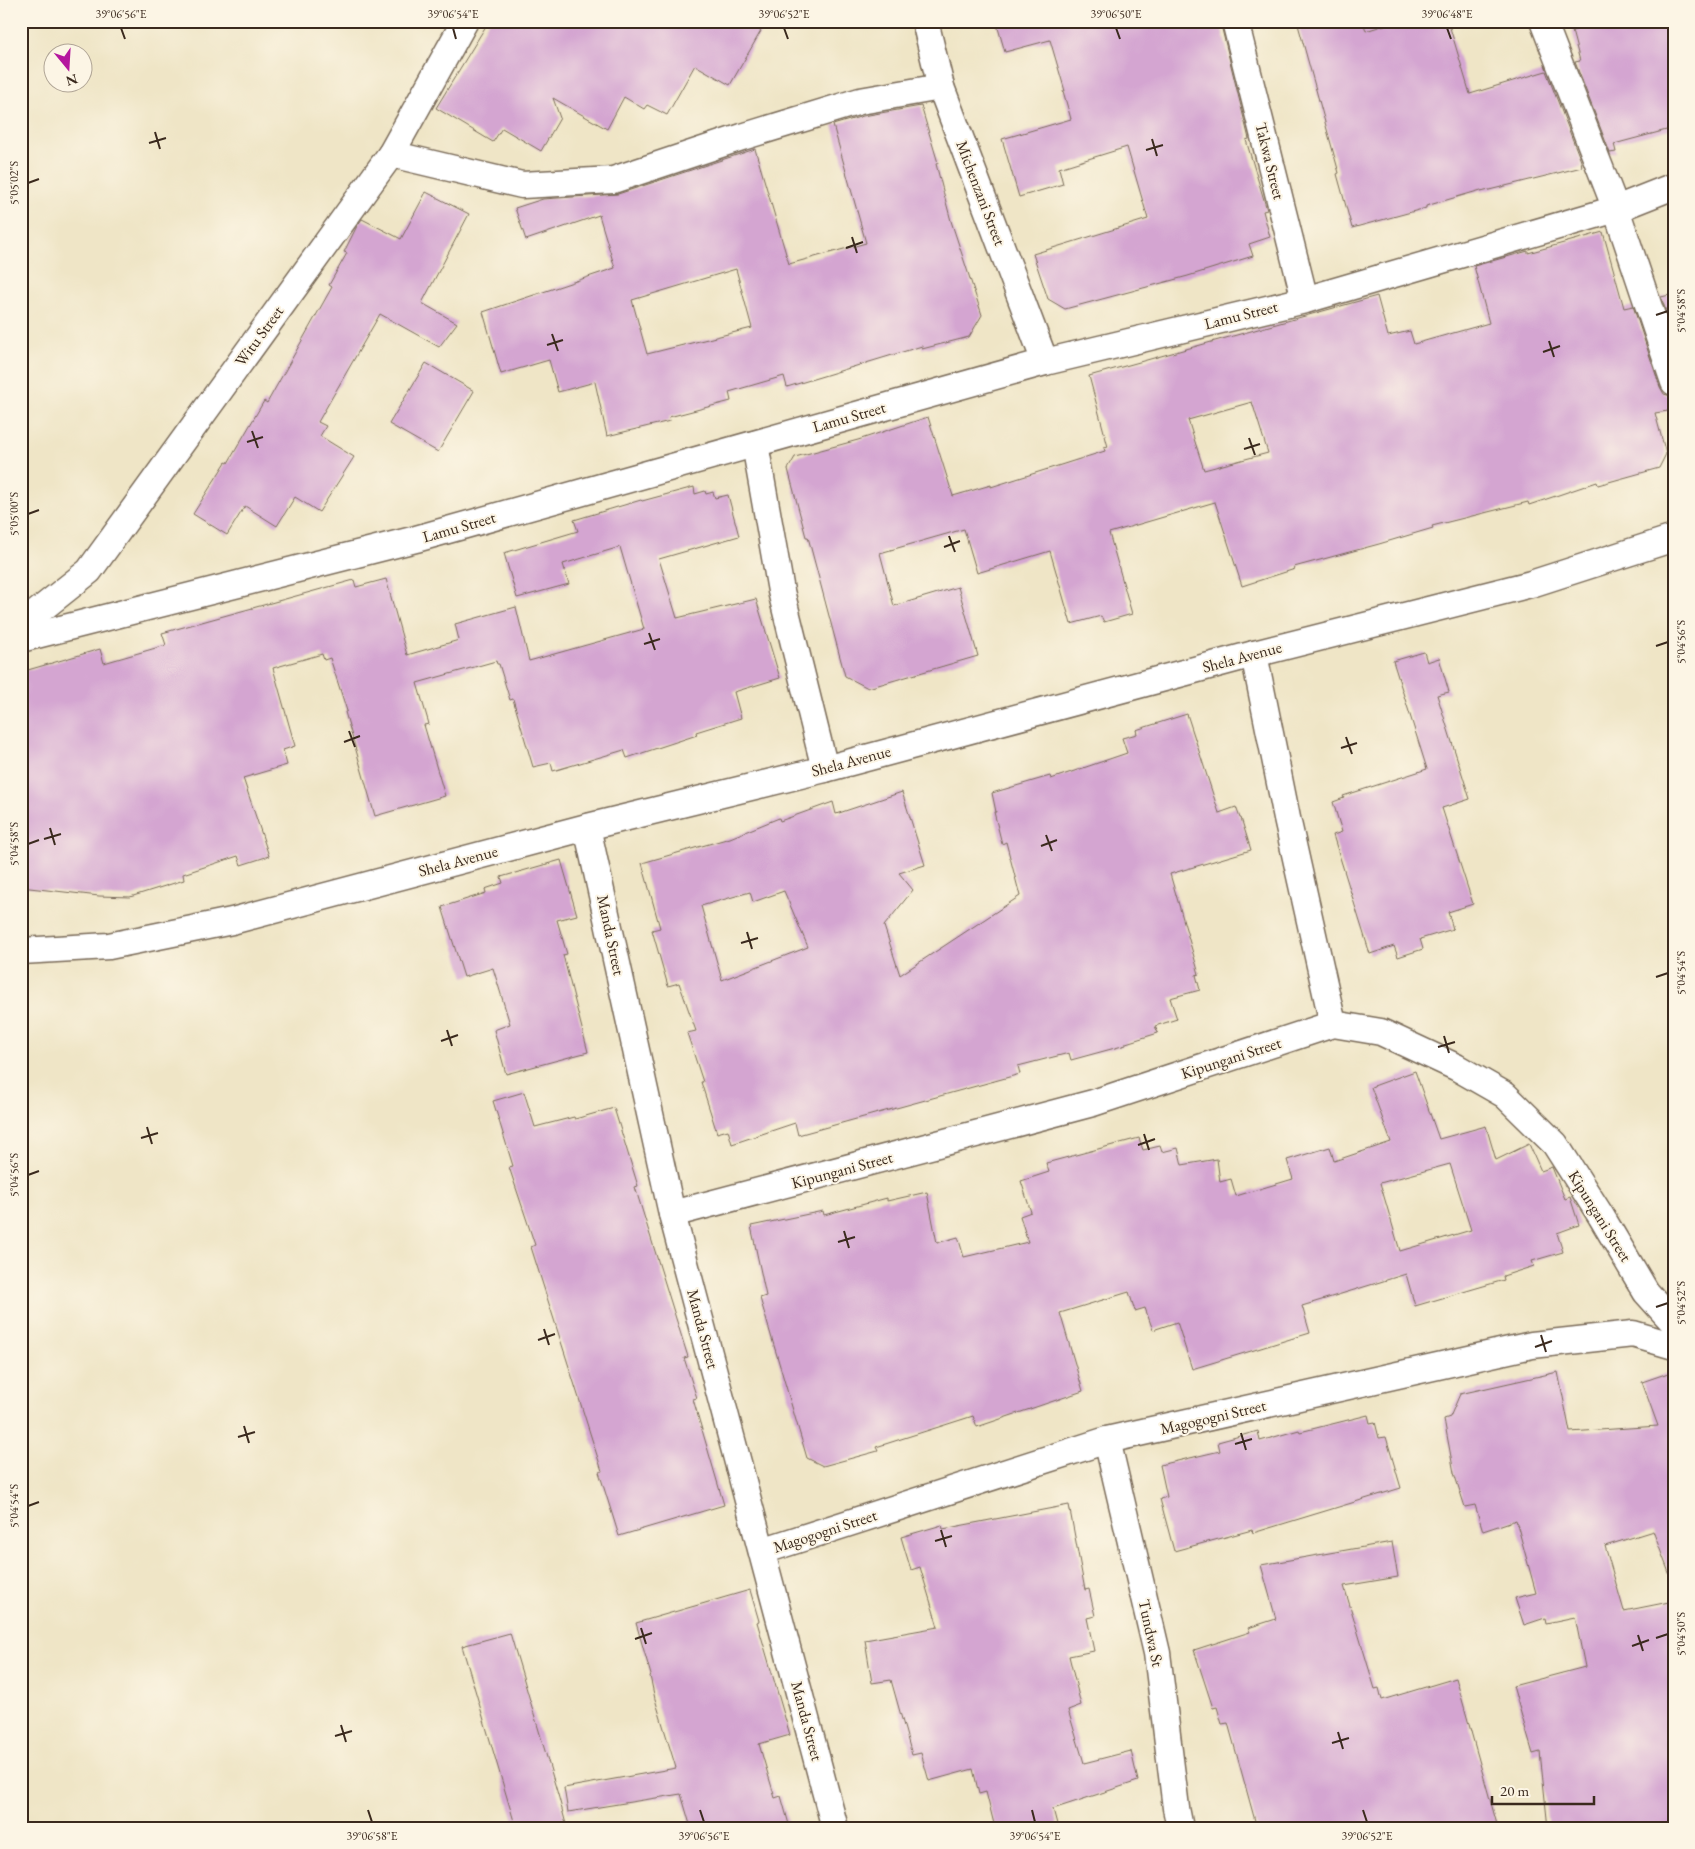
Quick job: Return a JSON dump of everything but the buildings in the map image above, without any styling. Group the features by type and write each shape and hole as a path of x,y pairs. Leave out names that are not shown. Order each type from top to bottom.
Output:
{"street":[{"name":"Witu Street","path":"21,625 88,571 391,154 465,21"},
{"name":"Michenzani Street","path":"925,21 941,87 1045,362"},
{"name":"Takwa Street","path":"1235,21 1305,300"},
{"path":"1543,21 1616,210 1674,382"},
{"path":"391,154 522,185 613,180 742,137 860,101 941,87"},
{"name":"Lamu Street","path":"21,638 416,539 1045,362 1305,300 1616,210 1674,186"},
{"path":"755,444 781,591 825,768"},
{"name":"Shela Avenue","path":"21,951 109,946 232,921 587,827 825,768 1254,654 1532,584 1674,538"},
{"path":"1254,654 1286,818 1333,1024"},
{"name":"Manda Street","path":"587,827 672,1214 835,1828"},
{"name":"Kipungani Street","path":"672,1214 1093,1103 1333,1024 1381,1032 1456,1067 1505,1095 1556,1144 1646,1292 1674,1323"},
{"name":"Magogogni Street","path":"762,1551 1107,1440 1532,1345 1633,1334 1674,1346"},
{"name":"Tundwa St","path":"1107,1440 1157,1653 1180,1828"}]}
